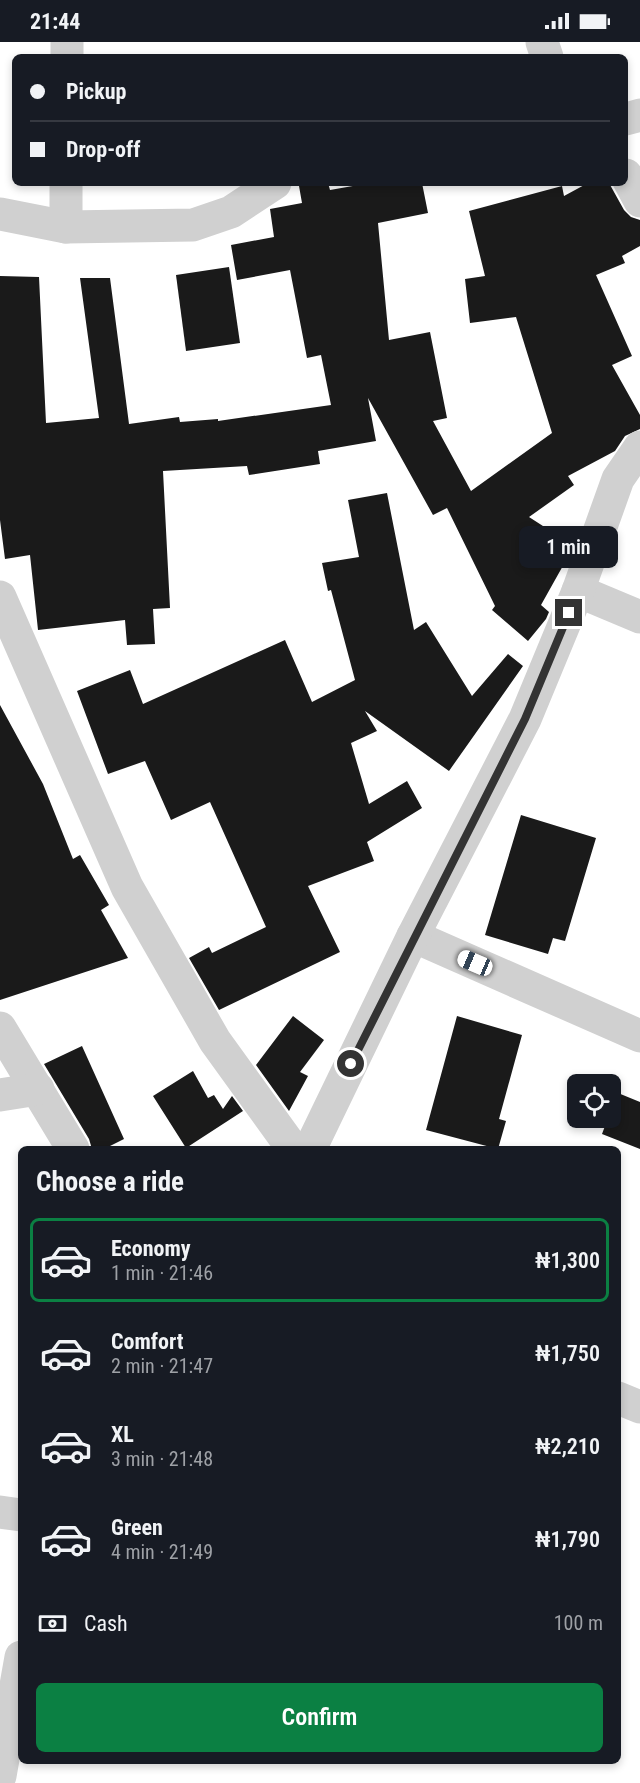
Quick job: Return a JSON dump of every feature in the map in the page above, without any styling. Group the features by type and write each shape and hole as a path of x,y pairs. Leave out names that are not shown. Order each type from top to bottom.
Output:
{"street":[{"path":"628,179 640,201"},
{"path":"66,186 66,227"},
{"path":"0,214 66,227 193,225 231,212 270,186"},
{"path":"311,1146 413,936 525,719 578,591 618,479 640,447"},
{"path":"578,591 640,617"},
{"path":"0,597 127,887 215,1041 291,1146"},
{"path":"413,936 640,1036"},
{"path":"0,1028 71,1146"},
{"path":"0,1095 38,1089"},
{"path":"621,1399 640,1407"},
{"path":"0,1512 18,1515"},
{"path":"0,1776 18,1674"}],"building":[{"path":"299,186 329,186 330,190 353,186 423,186 428,213 378,223 389,340 430,332 447,418 433,421 471,491 552,433 516,317 470,323 465,279 485,276 469,211 562,186 564,196 582,186 611,186 624,210 631,217 640,220 640,246 622,256 625,263 596,275 632,356 612,365 640,415 640,429 625,436 615,451 568,476 574,485 529,517 574,546 541,605 549,612 546,619 528,641 492,610 495,606 447,508 433,515 368,398 376,441 318,451 320,464 249,475 247,466 163,471 170,608 153,609 155,644 127,645 125,620 38,630 30,555 5,559 0,520 0,276 39,277 46,423 99,418 80,278 110,278 129,424 179,417 180,422 218,419 218,421 331,405 321,355 307,358 290,270 237,280 231,245 274,237 270,209 302,203"},
{"path":"229,267 240,343 186,351 176,275"},
{"path":"387,493 414,630 426,622 472,696 508,654 523,666 449,771 365,711 377,731 351,743 369,804 407,781 422,808 367,842 374,861 308,886 340,952 219,1010 189,958 209,947 212,953 266,927 210,802 171,820 145,761 108,774 77,691 130,670 143,704 285,640 312,702 355,680 331,590 328,591 322,563 359,557 348,500"},
{"path":"0,705 43,784 73,859 80,855 109,905 101,910 128,958 0,1000"},
{"path":"521,815 596,838 565,941 553,938 548,954 485,935"},
{"path":"293,1016 324,1040 300,1072 308,1076 289,1111 256,1065"},
{"path":"457,1016 522,1035 499,1119 506,1121 499,1146 487,1146 426,1130"},
{"path":"82,1046 124,1139 110,1146 91,1146 44,1064"},
{"path":"193,1071 208,1098 214,1095 223,1109 232,1096 243,1111 189,1146 185,1146 153,1096"},
{"path":"621,1094 640,1102 640,1149 602,1134 604,1128 621,1128"}],"route":[{"path":"351,1064 413,936 525,719 569,613"}]}
